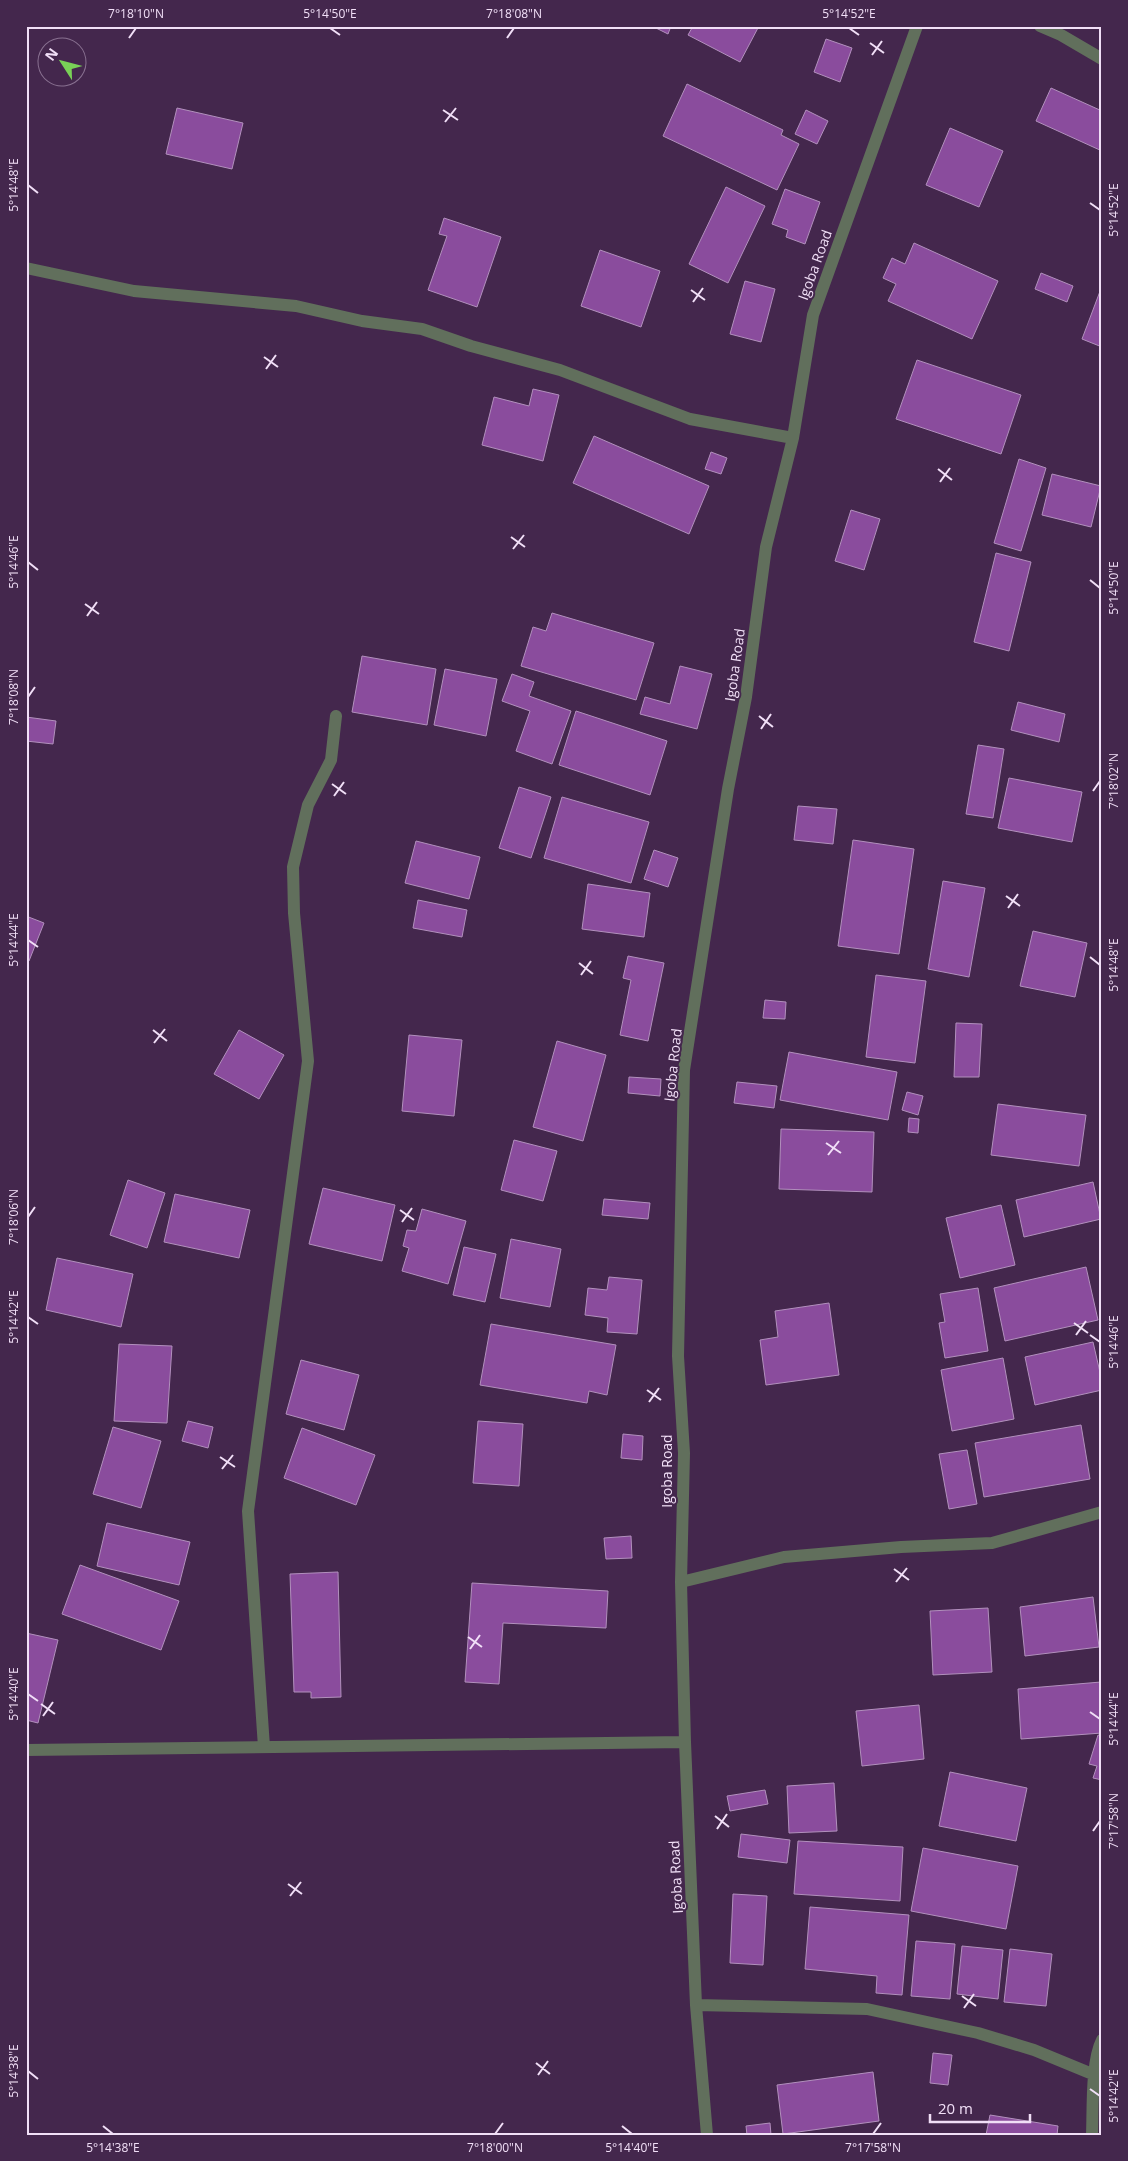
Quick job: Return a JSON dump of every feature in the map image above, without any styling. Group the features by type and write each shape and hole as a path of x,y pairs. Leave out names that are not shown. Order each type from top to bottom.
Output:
{"street":[{"name":"Igoba Road","path":"707,2135 696,2005 685,1742 681,1582 684,1453 678,1356 684,1070 728,789 746,697 766,547 793,438 813,315 917,26"},
{"path":"1040,26 1061,35 1102,59"},
{"path":"26,268 134,291 296,306 362,321 422,329 471,346 560,370 690,419 793,438"},
{"path":"264,1746 248,1511 308,1061 294,913 293,867 308,805 331,760 336,716"},
{"path":"681,1582 784,1557 901,1547 992,1543 1102,1512"},
{"path":"26,1750 685,1742"},
{"path":"696,2005 867,2009 978,2033 1034,2050 1098,2076"},
{"path":"1092,2135 1098,2076 1098,2047 1102,2040"}],"building":[{"path":"652,26 671,26 668,34"},
{"path":"693,26 759,26 740,62 688,35"},
{"path":"826,39 852,48 840,82 814,72"},
{"path":"687,84 783,130 781,135 799,144 777,190 663,136"},
{"path":"1051,88 1102,111 1102,151 1036,121"},
{"path":"177,108 243,123 232,169 166,154"},
{"path":"806,110 828,121 817,144 795,134"},
{"path":"950,128 1003,151 979,207 926,185"},
{"path":"726,187 765,206 728,283 689,264"},
{"path":"785,189 820,202 805,244 786,237 788,230 772,224"},
{"path":"444,218 501,237 477,307 428,290 447,236 439,234"},
{"path":"914,243 998,281 972,339 888,301 896,284 883,278 892,258 905,264"},
{"path":"600,250 660,271 641,327 581,306"},
{"path":"1041,273 1073,286 1067,302 1035,289"},
{"path":"745,281 775,289 761,342 730,334"},
{"path":"1102,286 1102,347 1082,339"},
{"path":"917,360 1021,395 1001,454 896,419"},
{"path":"533,389 559,395 543,461 482,445 494,397 529,406"},
{"path":"594,436 709,486 689,534 573,483"},
{"path":"711,452 727,458 721,474 705,469"},
{"path":"1019,459 1046,468 1021,551 994,543"},
{"path":"1052,474 1101,486 1091,527 1042,515"},
{"path":"851,510 880,519 864,570 835,561"},
{"path":"996,553 1031,562 1009,651 974,642"},
{"path":"552,613 654,643 636,700 521,666 533,627 546,631"},
{"path":"362,656 436,669 427,725 352,712"},
{"path":"680,666 712,674 697,729 640,714 645,697 670,704"},
{"path":"445,669 497,679 486,736 434,725"},
{"path":"512,674 534,682 529,696 571,711 552,764 516,751 530,711 502,701"},
{"path":"1018,702 1065,714 1059,742 1011,730"},
{"path":"576,711 667,741 650,795 559,765"},
{"path":"26,717 56,721 53,744 26,741"},
{"path":"978,745 1004,749 993,818 966,814"},
{"path":"1009,778 1082,792 1072,842 998,828"},
{"path":"519,787 551,797 531,858 499,848"},
{"path":"562,797 649,822 631,883 544,858"},
{"path":"798,806 837,809 833,844 794,840"},
{"path":"853,840 914,849 899,954 838,946"},
{"path":"416,841 480,857 469,899 405,883"},
{"path":"654,850 678,858 668,887 644,879"},
{"path":"943,881 985,888 969,977 928,969"},
{"path":"588,884 650,893 644,937 582,929"},
{"path":"418,900 467,910 462,937 413,928"},
{"path":"26,916 44,923 29,961 26,960"},
{"path":"1033,931 1087,943 1075,997 1020,986"},
{"path":"628,956 664,963 648,1041 620,1035 631,980 623,978"},
{"path":"876,975 926,981 915,1063 866,1057"},
{"path":"765,1000 786,1002 785,1019 763,1018"},
{"path":"956,1023 982,1024 979,1077 954,1077"},
{"path":"239,1030 284,1055 259,1099 214,1074"},
{"path":"409,1035 462,1040 454,1116 402,1111"},
{"path":"557,1041 606,1055 583,1141 533,1127"},
{"path":"789,1052 897,1072 888,1120 780,1100"},
{"path":"629,1077 661,1079 660,1096 628,1093"},
{"path":"737,1082 777,1086 774,1108 734,1103"},
{"path":"907,1092 923,1096 918,1115 902,1110"},
{"path":"998,1104 1086,1115 1079,1166 991,1155"},
{"path":"909,1118 919,1119 918,1133 908,1132"},
{"path":"781,1129 874,1132 872,1192 779,1189"},
{"path":"514,1140 557,1151 543,1201 501,1190"},
{"path":"128,1180 165,1193 147,1248 110,1235"},
{"path":"1093,1182 1101,1219 1024,1237 1016,1200"},
{"path":"323,1188 395,1205 382,1261 309,1244"},
{"path":"175,1194 250,1210 239,1258 164,1242"},
{"path":"604,1199 650,1203 648,1219 602,1215"},
{"path":"1001,1205 1015,1265 960,1278 946,1218"},
{"path":"422,1209 466,1221 448,1284 402,1271 409,1248 403,1246 407,1230 416,1231"},
{"path":"511,1239 561,1249 550,1307 500,1298"},
{"path":"464,1247 496,1254 485,1302 453,1295"},
{"path":"57,1258 133,1274 121,1327 46,1310"},
{"path":"1086,1267 1098,1320 1005,1341 994,1288"},
{"path":"609,1277 642,1280 637,1334 607,1332 608,1318 585,1315 588,1288 607,1290"},
{"path":"978,1288 988,1351 945,1358 939,1323 945,1322 940,1294"},
{"path":"829,1303 839,1375 766,1385 760,1340 778,1337 775,1311"},
{"path":"491,1324 616,1345 607,1395 589,1391 587,1403 480,1385"},
{"path":"1093,1342 1102,1381 1102,1390 1035,1405 1025,1357"},
{"path":"119,1344 172,1346 167,1423 114,1421"},
{"path":"1003,1358 1014,1419 952,1431 941,1370"},
{"path":"301,1360 359,1375 344,1430 286,1414"},
{"path":"188,1421 213,1427 208,1448 182,1441"},
{"path":"478,1421 523,1424 519,1486 473,1483"},
{"path":"1081,1425 1090,1479 984,1497 975,1443"},
{"path":"113,1427 161,1441 141,1508 93,1494"},
{"path":"302,1428 375,1455 356,1505 284,1478"},
{"path":"623,1434 643,1436 642,1460 621,1458"},
{"path":"967,1450 977,1504 949,1509 939,1454"},
{"path":"107,1523 190,1542 179,1585 97,1566"},
{"path":"631,1536 632,1558 606,1559 604,1538"},
{"path":"80,1565 179,1601 161,1650 62,1614"},
{"path":"338,1572 341,1697 311,1698 311,1692 294,1692 290,1574"},
{"path":"472,1583 608,1591 606,1628 503,1623 499,1684 465,1682"},
{"path":"1093,1597 1099,1647 1025,1656 1020,1607"},
{"path":"988,1608 992,1672 933,1675 930,1611"},
{"path":"26,1633 58,1640 38,1723 26,1720"},
{"path":"1101,1682 1102,1733 1021,1739 1018,1689"},
{"path":"919,1705 924,1759 862,1766 856,1711"},
{"path":"1098,1735 1102,1736 1102,1780 1093,1778 1097,1766 1089,1764"},
{"path":"950,1772 1027,1788 1016,1841 939,1826"},
{"path":"834,1783 837,1831 789,1833 787,1786"},
{"path":"765,1790 768,1804 730,1811 727,1796"},
{"path":"741,1834 790,1840 787,1863 738,1857"},
{"path":"798,1841 903,1847 900,1901 794,1894"},
{"path":"923,1848 1018,1866 1006,1929 911,1911"},
{"path":"733,1894 767,1896 763,1965 730,1963"},
{"path":"810,1907 909,1915 902,1995 876,1993 877,1976 805,1969"},
{"path":"916,1941 955,1944 950,1999 911,1996"},
{"path":"962,1946 1003,1950 998,1999 957,1994"},
{"path":"1010,1949 1052,1954 1046,2006 1004,2002"},
{"path":"933,2053 952,2055 948,2085 930,2083"},
{"path":"873,2072 879,2121 783,2134 777,2085"},
{"path":"990,2115 1058,2126 1057,2135 986,2135"},
{"path":"770,2123 771,2135 747,2135 746,2126"}]}
